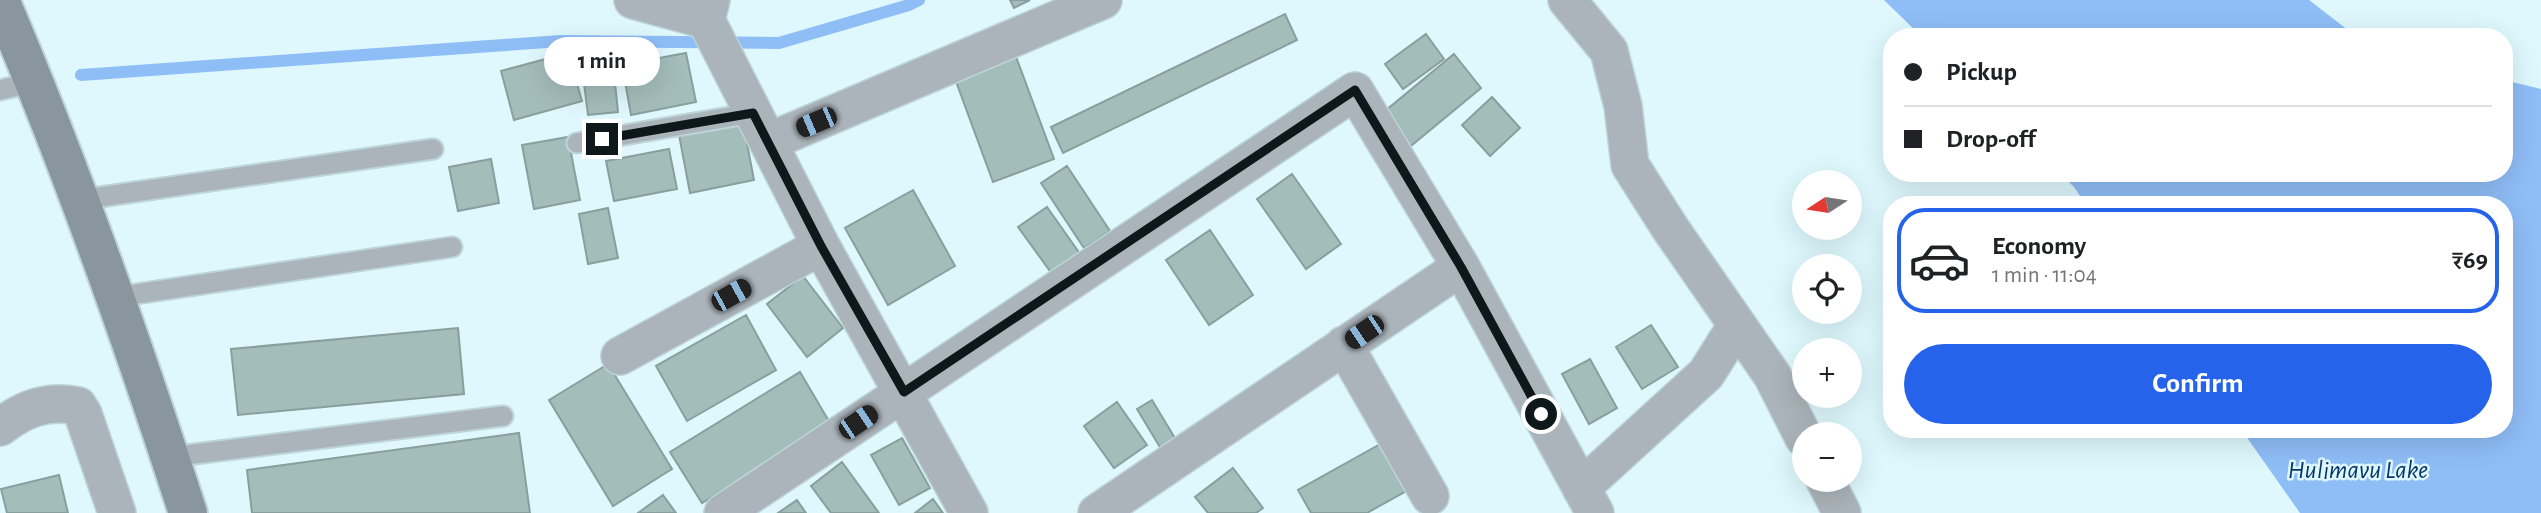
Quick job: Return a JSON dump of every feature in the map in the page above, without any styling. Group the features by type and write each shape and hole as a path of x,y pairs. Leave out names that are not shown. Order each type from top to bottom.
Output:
{"street":[{"path":"633,0 709,15 727,60 821,246 969,513"},
{"path":"760,127 1103,0"},
{"path":"1567,0 1609,51 1623,106 1630,164 1670,228 1772,375 1796,422"},
{"path":"5,20 17,86 79,200 116,297 188,513"},
{"path":"723,513 1355,90 1461,267 1588,500 1706,374 1737,325"},
{"path":"620,356 821,246"},
{"path":"1097,513 1461,267"},
{"path":"1344,345 1430,496"},
{"path":"0,427 20,412 58,402 78,406 117,513"},
{"path":"1831,492 1842,513"}],"lane":[{"path":"577,144 760,127"},
{"path":"79,200 433,149"},
{"path":"116,297 452,247"},
{"path":"170,457 503,416"}],"water":[{"path":"1884,0 2309,0 2345,28 1913,28"},
{"name":"Hulimavu Lake","path":"2513,82 2541,89 2541,513 2300,513 2247,438 2513,438 2513,196 2080,196 2069,182 2513,182"}],"building":[{"path":"1010,0 1030,0 1014,8"},
{"path":"1285,14 1297,40 1063,153 1051,127"},
{"path":"1426,34 1444,59 1403,89 1385,64"},
{"path":"568,53 582,101 514,120 501,71"},
{"path":"686,53 696,102 631,115 622,65"},
{"path":"1015,54 1054,159 993,182 954,76"},
{"path":"1454,54 1481,88 1406,150 1379,116"},
{"path":"613,63 618,112 588,115 582,67"},
{"path":"1492,97 1520,128 1490,156 1462,125"},
{"path":"743,123 754,180 690,193 679,135"},
{"path":"568,137 580,200 534,209 522,145"},
{"path":"669,149 677,189 614,201 606,161"},
{"path":"491,159 499,203 458,211 449,167"},
{"path":"1067,166 1110,231 1084,248 1041,183"},
{"path":"1292,174 1341,244 1306,269 1257,199"},
{"path":"913,190 955,266 888,305 845,228"},
{"path":"1047,207 1083,258 1055,278 1018,227"},
{"path":"608,208 618,258 588,264 579,214"},
{"path":"1210,230 1253,295 1209,325 1166,260"},
{"path":"803,276 843,328 807,357 767,304"},
{"path":"746,315 776,370 687,421 656,366"},
{"path":"1651,325 1678,367 1642,389 1616,347"},
{"path":"458,328 464,394 238,415 231,349"},
{"path":"1590,359 1617,408 1589,424 1562,374"},
{"path":"608,364 672,469 613,506 549,400"},
{"path":"800,372 830,423 702,503 670,452"},
{"path":"1152,400 1179,445 1164,454 1137,409"},
{"path":"1117,402 1147,445 1114,468 1084,426"},
{"path":"519,433 530,513 252,513 247,470"},
{"path":"902,438 930,488 899,505 871,455"},
{"path":"1391,438 1417,485 1367,513 1311,513 1298,490"},
{"path":"842,462 879,513 831,513 811,486"},
{"path":"1233,468 1263,508 1256,513 1208,513 1195,497"},
{"path":"59,475 68,513 7,513 1,489"},
{"path":"663,495 676,513 638,513"},
{"path":"933,499 943,513 915,513"},
{"path":"797,500 806,513 778,513"}],"waterway":[{"path":"81,75 561,41 779,43 919,0"}],"route":[{"path":"602,139 753,113 821,246 904,392 1355,90 1461,267 1541,414"}]}
